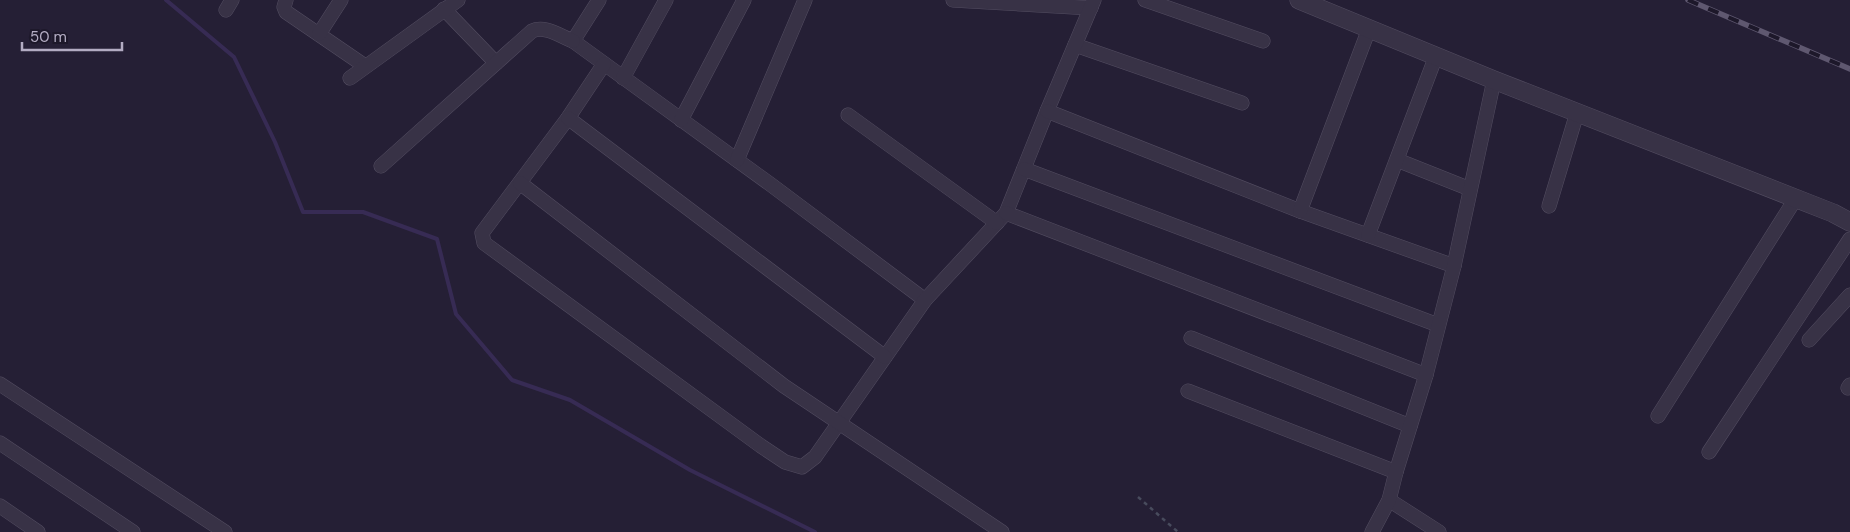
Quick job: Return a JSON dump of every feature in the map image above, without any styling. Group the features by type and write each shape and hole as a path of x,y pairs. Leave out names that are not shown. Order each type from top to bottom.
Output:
{"street":[{"path":"286,0 284,7 286,12 365,66"},
{"path":"320,34 341,0"},
{"path":"573,41 599,0"},
{"path":"623,78 666,0"},
{"path":"681,120 744,0"},
{"path":"737,160 805,0"},
{"path":"604,64 568,118 482,233 484,243 785,462 802,467 815,456 925,300 1001,218 1024,169 1093,4 953,0"},
{"path":"1145,0 1263,41"},
{"path":"1298,0 1494,80 1796,198 1850,222"},
{"path":"350,78 453,3 496,63"},
{"path":"381,166 532,31 539,28 573,41 925,300"},
{"path":"1300,211 1369,29"},
{"path":"1075,45 1242,103"},
{"path":"1368,235 1436,56"},
{"path":"1372,532 1389,500 1426,375 1454,266 1494,80"},
{"path":"1047,111 1300,211 1454,266"},
{"path":"1549,206 1577,113"},
{"path":"848,116 1001,218 1426,375"},
{"path":"568,118 884,358"},
{"path":"1396,160 1470,189"},
{"path":"1024,169 1438,325"},
{"path":"520,184 784,386 1002,532"},
{"path":"1658,416 1796,198"},
{"path":"1709,452 1850,239"},
{"path":"1809,340 1850,296"},
{"path":"1191,338 1410,426"},
{"path":"0,384 226,532"},
{"path":"1188,391 1396,472"},
{"path":"0,443 133,532"},
{"path":"1389,500 1437,532"},
{"path":"0,506 38,532"}],"path":[{"path":"1138,497 1178,532"}],"waterway":[{"path":"166,0 234,57 275,142 303,212 363,212 437,239 456,314 512,380 570,400 690,470 815,532"}],"railway":[{"path":"1688,0 1850,69"}]}
